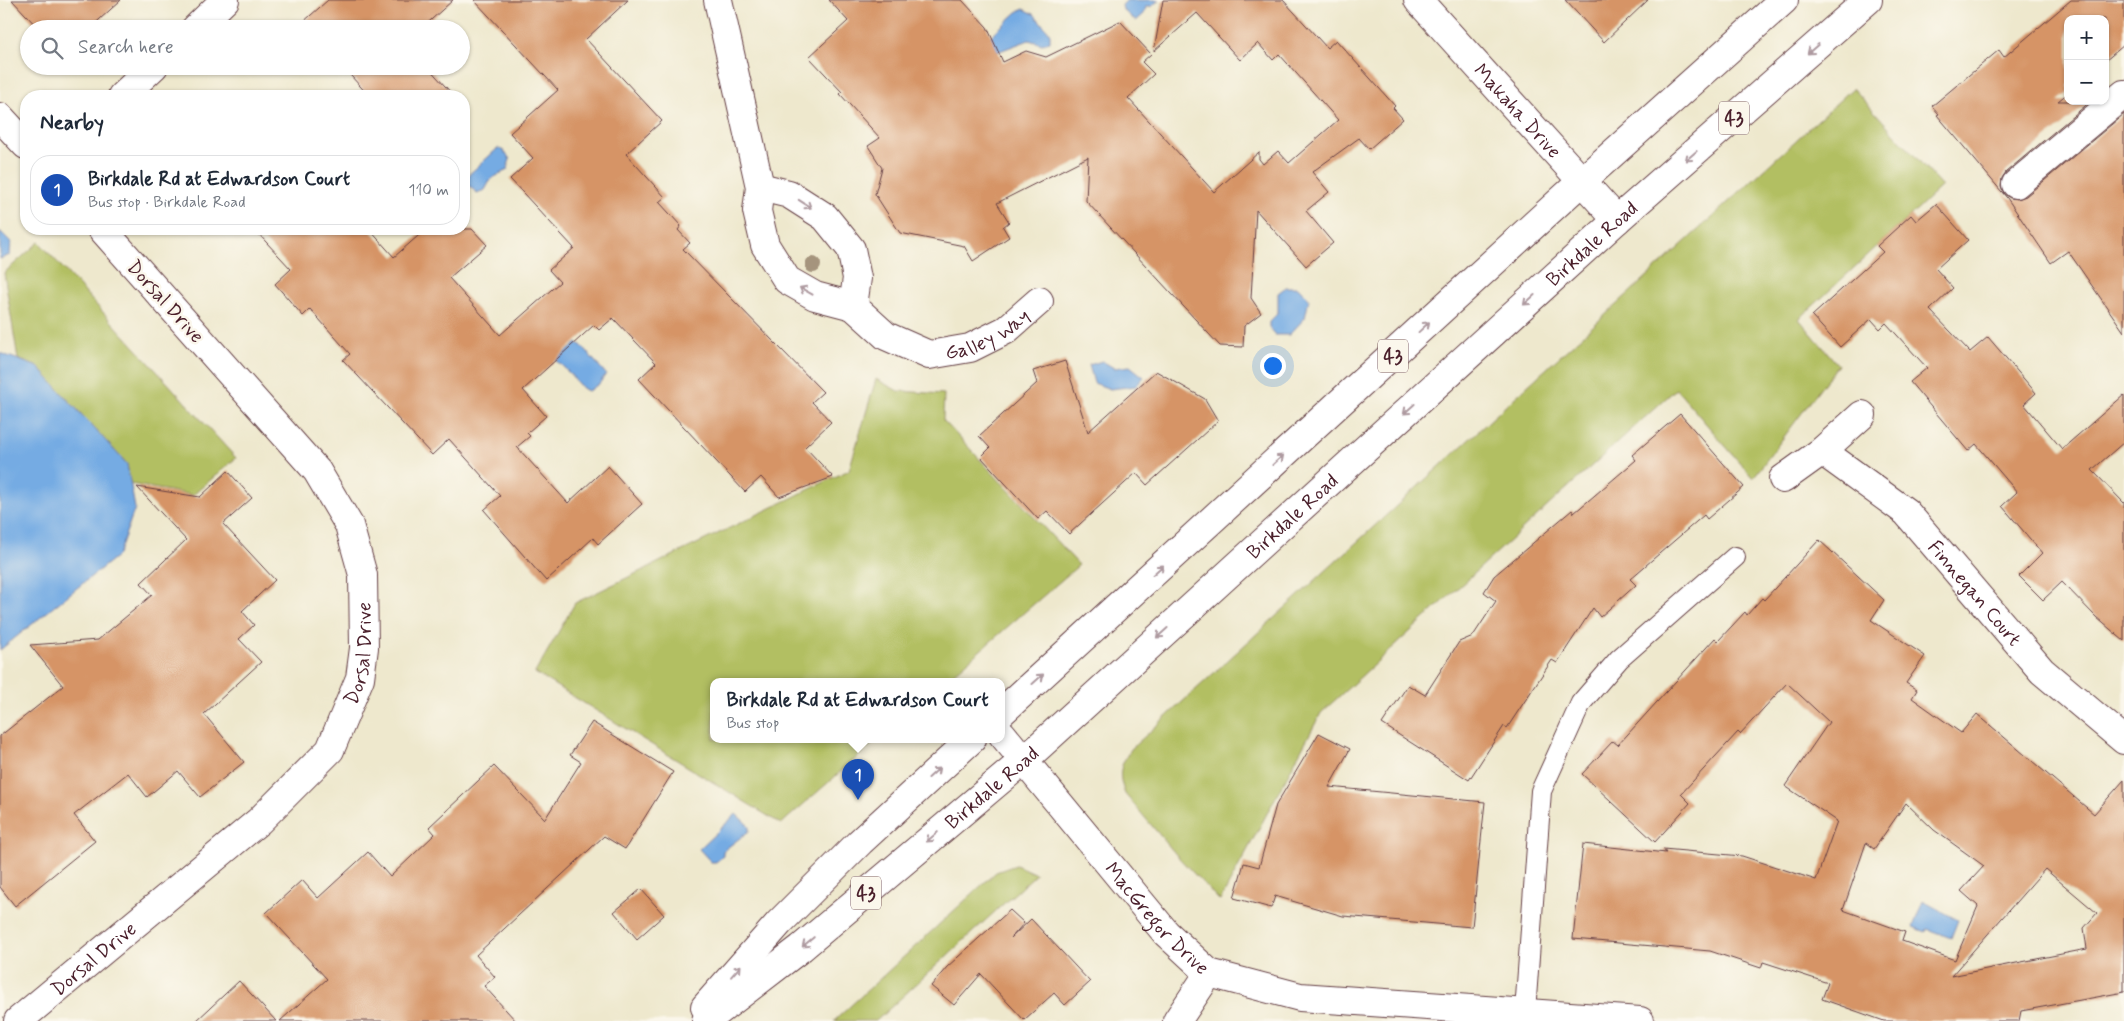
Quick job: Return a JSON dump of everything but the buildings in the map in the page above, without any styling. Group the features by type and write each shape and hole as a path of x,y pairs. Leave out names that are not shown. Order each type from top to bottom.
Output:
{"street":[{"path":"204,20 225,0"},
{"name":"Galley Way","path":"718,0 760,187 757,211 765,245 787,280 815,296 853,306 886,336 929,355 970,348 1006,330 1039,302"},
{"name":"Makaha Drive","path":"1418,0 1617,220"},
{"name":"43","path":"1005,709 1582,181 1784,0"},
{"name":"Birkdale Road","path":"706,1021 801,948 1023,761 1617,220 1868,0"},
{"path":"128,90 144,75"},
{"path":"2016,184 2124,94"},
{"path":"0,117 20,139"},
{"path":"760,187 789,194 826,217 851,249 857,278 853,306"},
{"name":"Dorsal Drive","path":"18,1021 259,821 330,750 360,678 364,648 363,574 349,526 317,471 107,235"},
{"path":"1784,479 1822,451 1862,415"},
{"name":"Finnegan Court","path":"1822,451 1906,512 2042,671 2124,740"},
{"name":"MacGregor Drive","path":"1005,738 1166,932 1209,973 1300,996 1635,1021"},
{"name":"43","path":"693,1021 779,923 860,842 968,743"},
{"path":"1177,1021 1209,973"}],"lane":[{"path":"1525,1012 1541,791 1581,704 1619,659 1735,557"}],"green space":[{"path":"1853,88 1942,186 1799,319 1838,365 1753,478 1676,389 1321,713 1220,901 1179,858 1125,794 1121,780 1121,769 1132,748"},
{"path":"39,242 236,458 193,495 130,484 127,464 38,367 18,359 4,273"},
{"path":"876,379 898,391 944,394 943,420 1079,565 948,678 710,678 710,743 873,743 781,824 535,673 575,603 849,470"},
{"path":"1016,865 1036,874 876,1021 834,1021 996,872"}],"water":[{"path":"1127,0 1159,0 1152,6 1146,7 1144,14 1136,21 1123,10 1122,5"},
{"path":"1024,9 1034,14 1050,33 1050,42 1042,44 1029,40 989,55 978,48 1017,12"},
{"path":"498,148 503,150 510,159 507,170 491,179 485,190 477,193 470,187 470,173"},
{"path":"0,231 11,242 10,255 0,259"},
{"path":"1286,287 1298,287 1309,299 1305,318 1289,335 1275,335 1269,328 1269,322 1278,313 1278,293"},
{"path":"577,343 581,345 606,374 599,384 588,391 580,386 556,361"},
{"path":"0,353 38,367 127,464 135,508 118,555 0,650"},
{"path":"1102,361 1114,368 1130,366 1144,377 1136,386 1110,389 1094,383 1089,365"},
{"path":"736,814 749,826 749,831 723,851 723,856 716,862 711,862 699,849"},
{"path":"1923,901 1958,920 1951,938 1927,929 1926,932 1913,927"}],"place":[{"name":"Birkdale Rd at Edwardson Court","path":"858,800"}]}
